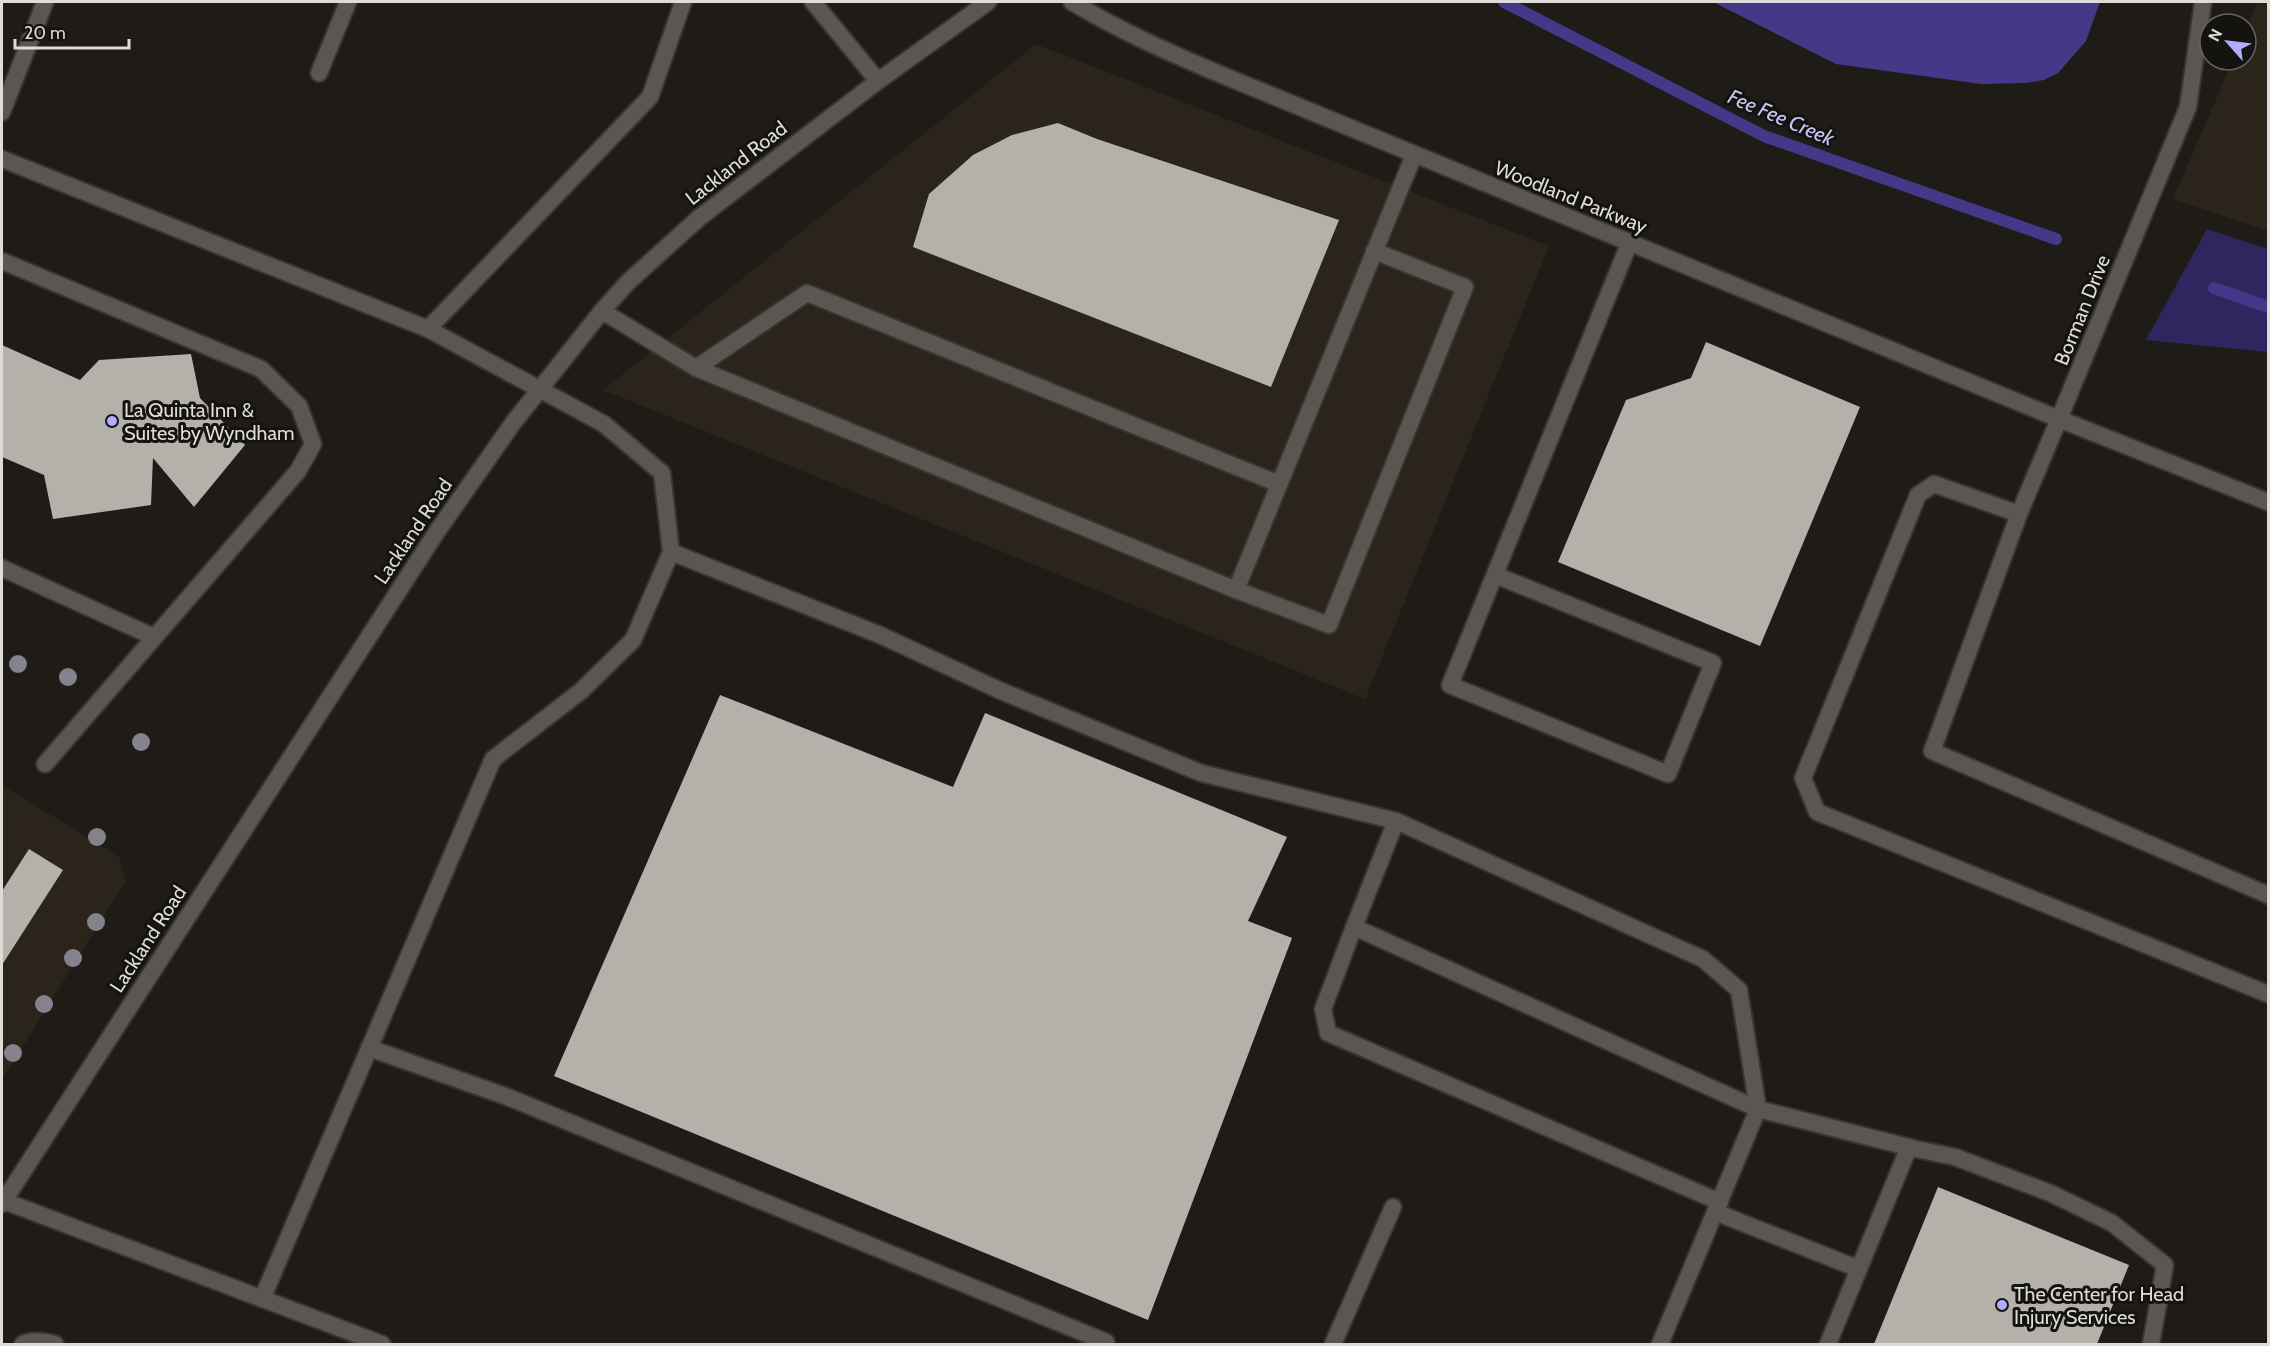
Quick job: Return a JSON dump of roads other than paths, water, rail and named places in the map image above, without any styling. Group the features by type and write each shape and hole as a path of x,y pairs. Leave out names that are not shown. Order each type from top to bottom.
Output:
{"street":[{"path":"2,112 45,2"},
{"path":"319,73 348,2"},
{"path":"428,329 650,97 683,2"},
{"path":"813,2 878,81"},
{"name":"Lackland Road","path":"382,1344 3,1202 436,533 513,423 602,311 628,282 699,218 878,81 988,2"},
{"name":"Woodland Parkway","path":"1072,2 1155,46 1629,244 2059,419"},
{"name":"Borman Drive","path":"2203,2 2188,107 2019,514 1932,751 2268,895"},
{"path":"1236,590 1414,154"},
{"path":"2,159 428,329 604,424 662,473 670,552 633,639 581,691 493,759 262,1299"},
{"path":"1495,575 1713,663 1668,774 1450,685 1629,244"},
{"path":"602,311 696,368 1236,590 1329,625 1465,287 1374,251"},
{"path":"2,261 261,369 299,406 313,444 298,471 45,764"},
{"path":"696,368 807,293 1279,484"},
{"path":"2059,419 2268,502"},
{"path":"2019,514 1934,484 1918,495 1803,778 1817,812 2268,994"},
{"path":"670,552 879,635 1001,691 1201,772 1396,821 1704,959 1739,990 1758,1109 1660,1344"},
{"path":"2,568 154,637"},
{"path":"1396,821 1323,1009 1328,1033 1859,1269"},
{"path":"1354,927 1758,1109 1954,1157 2050,1193 2112,1223 2165,1265 2151,1344"},
{"path":"369,1048 537,1110 1106,1342 1104,1344"},
{"path":"1828,1344 1909,1147"},
{"path":"1333,1344 1393,1207"},
{"path":"23,1344 28,1342 55,1344"}],"waterway":[{"name":"Fee Fee Creek","path":"1504,2 1764,136 2056,239"},
{"name":"Fee Fee Creek","path":"2214,288 2268,307"}],"place":[{"name":"La Quinta Inn & Suites by Wyndham","path":"112,421"},
{"name":"The Center for Head Injury Services","path":"2002,1305"}]}
